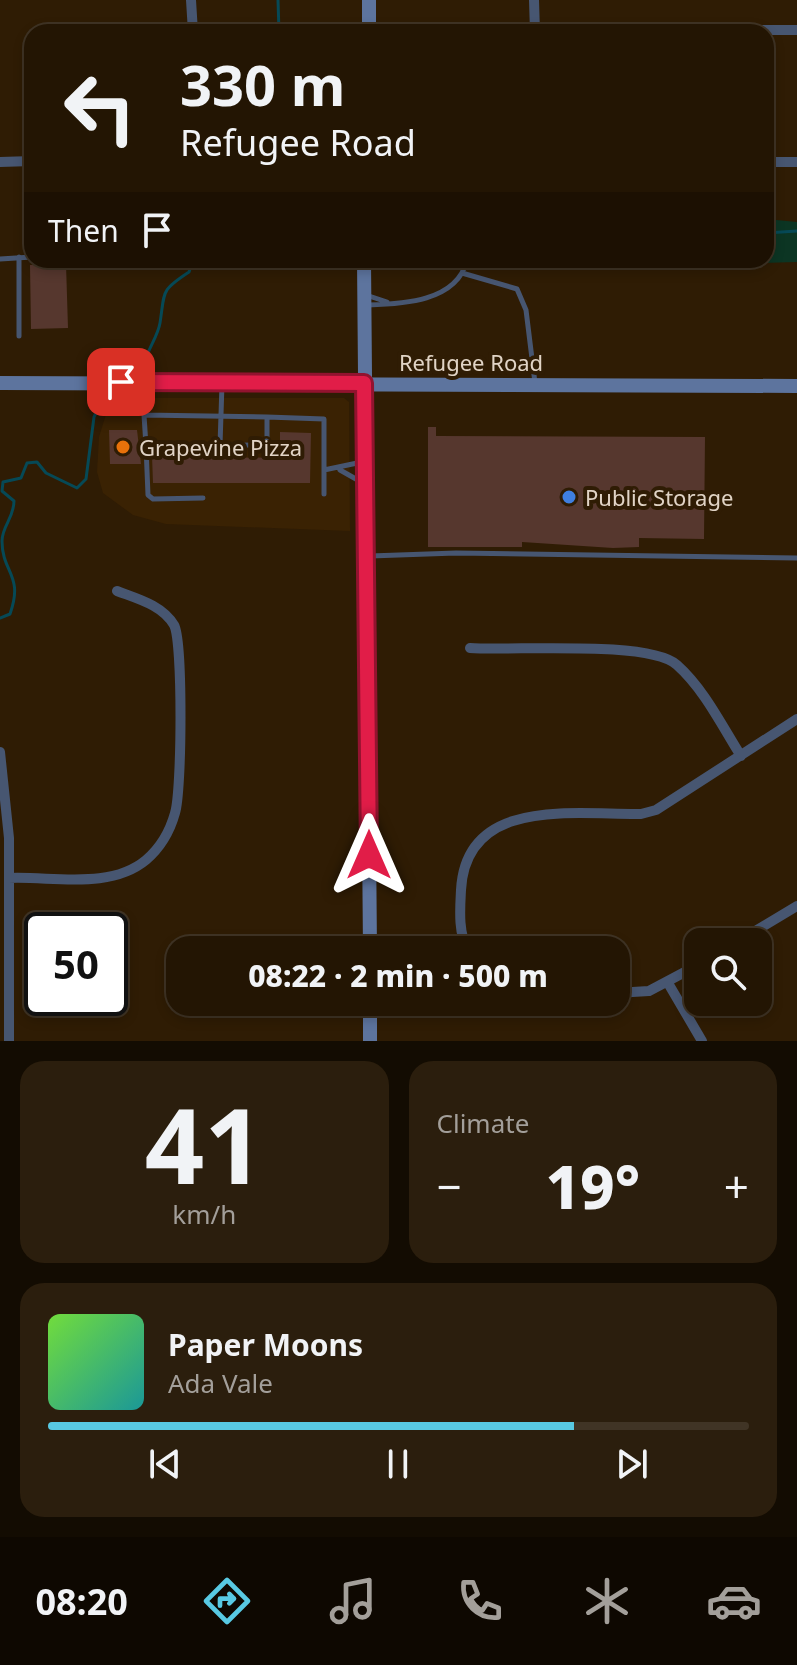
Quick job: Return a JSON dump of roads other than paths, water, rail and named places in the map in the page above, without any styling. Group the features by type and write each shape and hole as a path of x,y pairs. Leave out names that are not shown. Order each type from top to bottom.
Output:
{"main road":[{"path":"369,0 369,24"},
{"path":"364,268 370,936"},
{"name":"Refugee Road","path":"0,383 797,386"},
{"path":"370,1016 370,1041"}],"street":[{"path":"191,0 192,24"},
{"path":"534,0 535,24"},
{"path":"774,30 797,30"},
{"path":"0,162 24,161"},
{"path":"774,162 797,162"},
{"path":"9,878 80,879 122,873 146,860 170,826 180,786 178,635 165,614 117,591"},
{"path":"470,648 641,650 675,663 705,698 741,756"},
{"path":"465,936 460,915 462,878 470,855 484,835 505,822 531,815 641,814 656,810 797,719"},
{"path":"0,752 7,795 9,1041"},
{"path":"760,928 797,906"},
{"path":"630,992 649,991 684,973"},
{"path":"668,983 702,1041"}],"lane":[{"path":"19,257 19,336"},
{"path":"0,259 24,257"},
{"path":"364,300 408,303 436,295 456,281 464,268"},
{"path":"462,273 517,289 526,310 535,384"},
{"path":"364,300 387,302"},
{"path":"152,383 144,415 148,495 153,499 203,498"},
{"path":"220,445 222,383"},
{"path":"144,415 324,419 324,494"},
{"path":"146,446 267,445 267,417"},
{"path":"324,470 339,470 365,461"},
{"path":"339,470 366,485"},
{"path":"367,556 456,553 797,558"}],"waterway":[{"path":"278,0 279,24"},
{"path":"774,232 797,231"},
{"path":"116,364 121,357 146,358 159,327 168,288 190,268"},
{"path":"0,618 10,614 15,591 2,541 14,501 2,491 3,482 21,478 27,463 37,462 46,473 77,488 86,479 94,417 103,398"}],"place":[{"name":"Grapevine Pizza","path":"123,447"},
{"name":"Public Storage","path":"569,497"}]}
